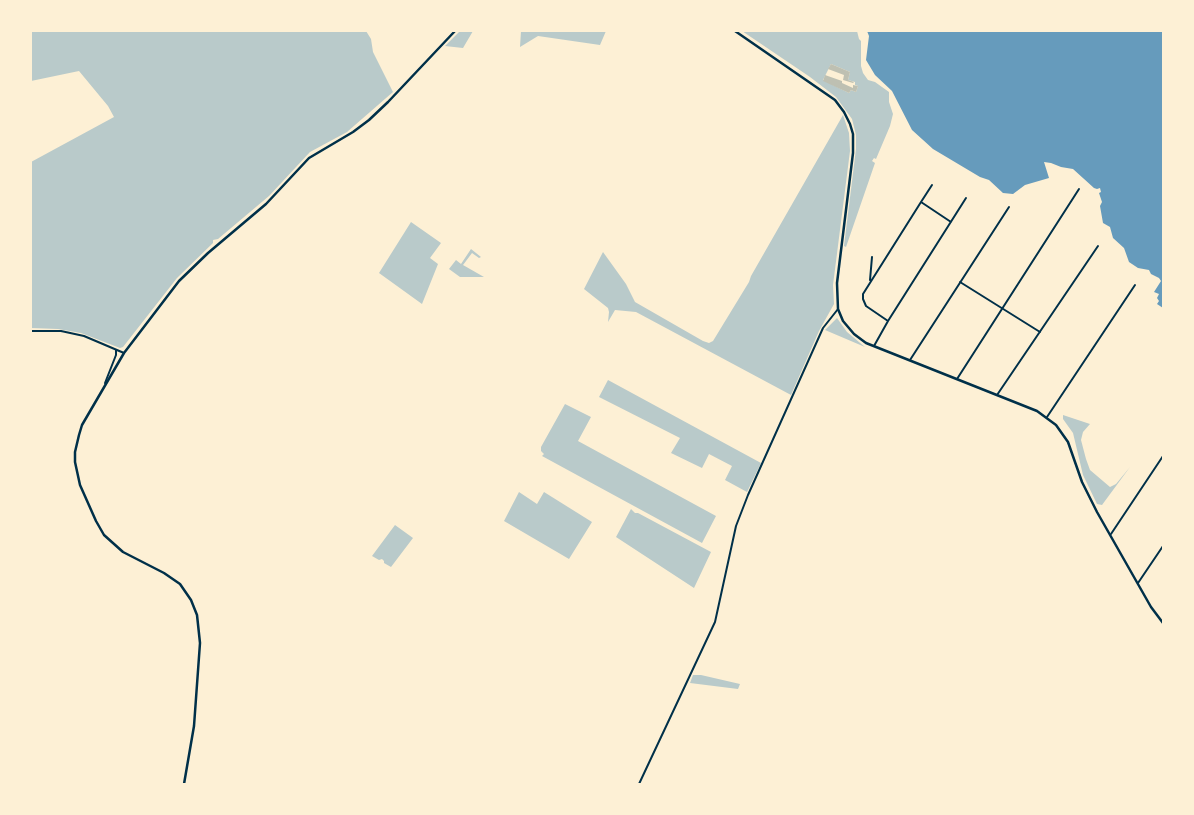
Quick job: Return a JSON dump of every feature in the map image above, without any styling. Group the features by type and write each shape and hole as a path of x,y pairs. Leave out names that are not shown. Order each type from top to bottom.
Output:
{"street":[{"path":"184,784 194,726 200,643 199,624 191,600 180,584 164,573 123,552 104,535 84,498 75,462 76,444 82,425 124,353 167,296 196,264 266,204 309,158 353,132 369,120 455,31"},
{"path":"735,31 835,100 850,124 853,153 840,251 838,283 838,310 843,321 854,334 866,343 1047,416 1068,442 1082,482 1151,607 1163,623"},
{"path":"888,321 869,309 864,303 863,294 932,185"},
{"path":"957,379 1079,189"},
{"path":"874,346 966,198"},
{"path":"921,202 952,222"},
{"path":"910,360 1009,207"},
{"path":"997,395 1098,246"},
{"path":"870,282 872,258"},
{"path":"960,282 1040,332"},
{"path":"1047,416 1135,285"},
{"path":"639,784 715,622 736,526 748,495 823,328 838,310"},
{"path":"31,331 61,332 84,336 124,353"},
{"path":"104,386 116,355 116,350"},
{"path":"1110,534 1163,456"},
{"path":"1138,583 1163,546"}],"shaded area":[{"path":"31,31 366,31 371,39 373,52 393,92 347,132 310,152 269,196 218,239 213,240 213,243 177,278 123,347 120,348 81,333 58,329 31,328 31,162 114,117 108,106 79,71 31,81"},
{"path":"460,31 473,31 463,48 445,46"},
{"path":"521,31 606,31 600,45 538,36 520,47"},
{"path":"742,31 857,31 861,41 861,66 863,73 868,80 875,82 889,92 889,102 893,114 890,126 876,159 874,158 872,161 875,163 846,247 844,246 856,149 856,135 852,119 836,97","holes":["831,64 850,72 848,80 855,82 855,85 858,86 856,92 851,90 849,93 823,80"]},
{"path":"843,115 849,133 850,151 833,285 834,304 819,331 791,395 636,312 615,310 608,322 608,308 584,289 603,252 626,284 635,302 703,341 709,343 713,341 749,282"},
{"path":"411,222 441,243 430,258 438,264 422,304 379,273"},
{"path":"471,249 481,257 479,258 472,253 463,265 484,277 460,277 449,269 456,260 461,264"},
{"path":"837,318 847,332 865,347 825,330"},
{"path":"608,380 761,463 747,492 725,480 732,466 709,454 702,468 671,453 680,438 599,397"},
{"path":"565,404 591,417 578,441 716,516 702,543 542,456 544,454 541,451 541,447"},
{"path":"1063,415 1090,424 1083,432 1081,440 1086,459 1090,470 1110,487 1116,484 1130,467 1102,505 1097,504 1083,475 1073,433 1063,419"},
{"path":"519,492 537,504 544,492 592,522 569,559 504,521"},
{"path":"631,509 635,513 711,552 694,588 616,537"},
{"path":"395,525 413,538 391,567 384,563 382,559 379,560 372,556"},
{"path":"693,675 701,675 740,684 738,689 690,683"}],"water":[{"path":"867,31 1163,31 1163,308 1157,304 1159,294 1154,292 1161,281 1159,278 1151,274 1149,270 1138,268 1129,262 1124,248 1113,238 1110,227 1103,223 1100,206 1102,202 1099,193 1101,192 1100,188 1094,188 1073,169 1044,162 1049,178 1025,185 1013,194 1003,193 989,180 980,177 933,149 912,130 892,91 875,75 866,60 869,36"}],"building":[{"path":"831,64 850,72 848,80 854,82 843,80 844,75 828,69"},
{"path":"825,75 842,81 842,83 853,88 853,85 858,86 856,92 851,90 849,93 823,81"}]}
